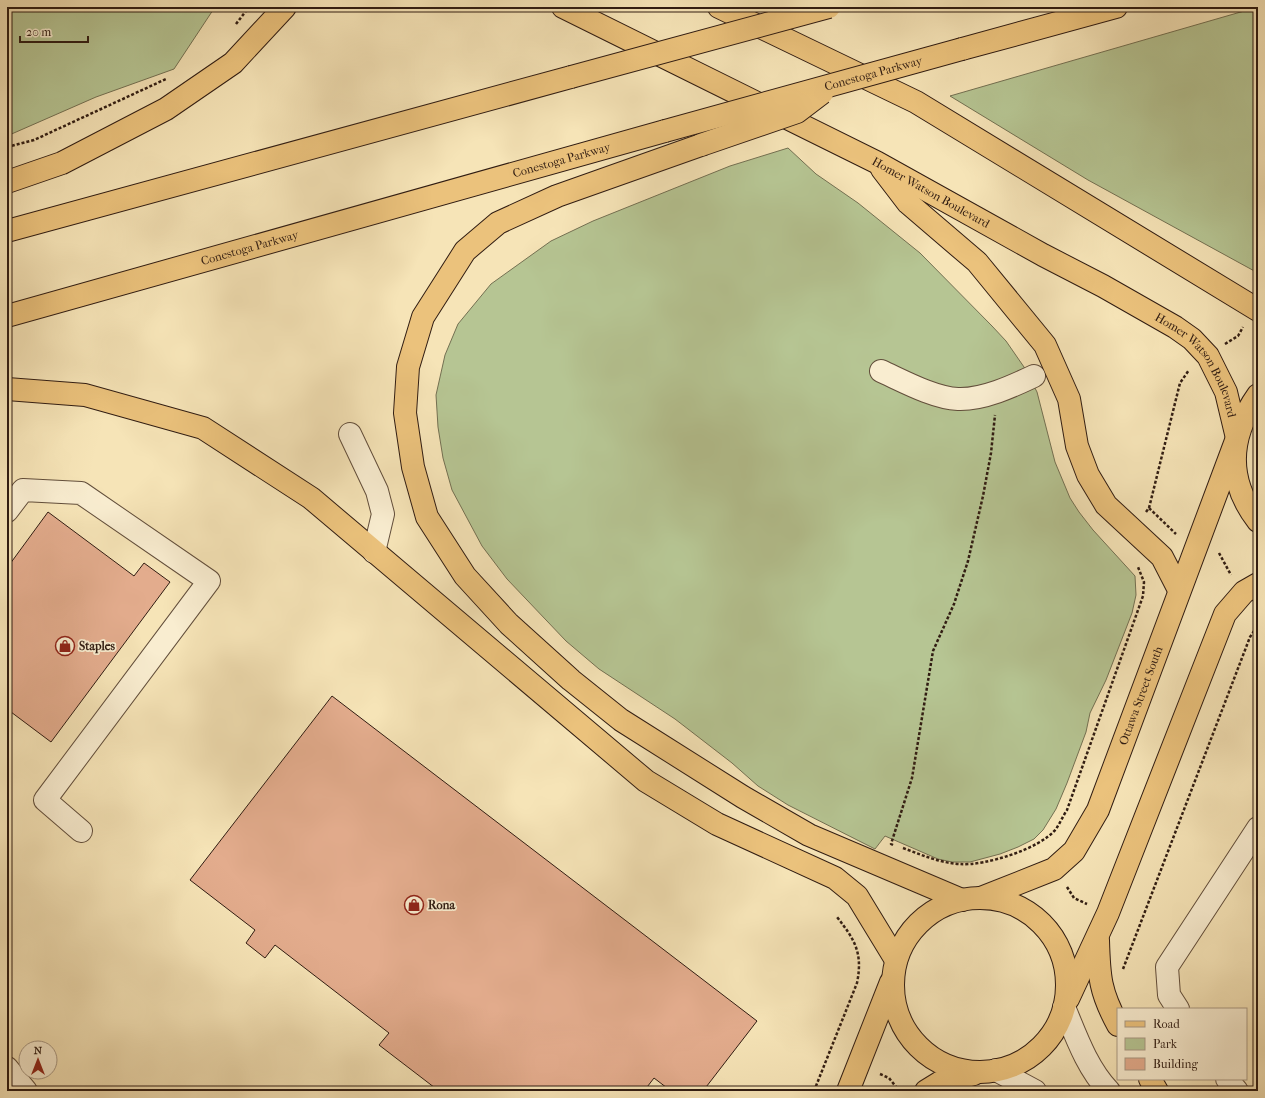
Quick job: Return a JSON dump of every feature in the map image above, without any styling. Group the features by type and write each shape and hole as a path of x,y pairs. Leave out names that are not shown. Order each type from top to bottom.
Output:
{"main road":[{"path":"7,182 62,163 166,109 233,63 285,7"},
{"name":"Homer Watson Boulevard","path":"563,7 876,162 1043,255 1104,286 1192,339 1208,356 1226,392 1237,438"},
{"path":"719,7 916,102 1252,316"},
{"path":"7,231 829,7"},
{"name":"Conestoga Parkway","path":"7,316 664,131 1116,7"},
{"path":"835,85 797,112 557,196 498,223 465,251 423,317 408,367 405,413 412,466 427,517 465,576 509,624 571,680 620,720 744,798 809,835 971,899 1000,900 1019,908 1034,917 1047,930 1058,946 1064,963 1067,985 1064,1007"},
{"path":"876,162 908,203 977,262 1045,345 1069,399 1077,446 1088,475 1106,505 1162,557 1179,590"},
{"path":"7,389 85,395 203,428 311,498 646,781 717,824 835,878 857,896 894,969 893,995 897,1012 909,1037 929,1056 954,1068 989,1071"},
{"path":"1258,395 1246,412 1237,438 1235,462 1238,484 1246,503 1258,521"},
{"name":"Ottawa Street South","path":"894,969 906,939 921,921 940,907 971,899 1054,869 1074,851 1098,810 1237,438"},
{"path":"926,1091 939,1083 1020,1062 1040,1048 1055,1029 1098,935 1225,614 1244,592 1258,584"},
{"path":"1098,935 1099,978 1107,1005 1117,1023"},
{"path":"848,1091 894,969"},
{"path":"1151,1080 1157,1091"}],"street":[{"path":"881,371 924,391 958,399 996,393 1034,376"},
{"path":"350,434 377,491 383,514 381,532 374,552"},
{"path":"7,511 15,490 81,494 209,581 45,800 81,831"},
{"path":"1177,1008 1169,995 1167,967 1258,828"},
{"path":"1064,1007 1081,1048 1099,1080 1109,1091"},
{"path":"7,1068 26,1091"},
{"path":"989,1071 1035,1091"},
{"path":"1229,1080 1238,1091"}],"path":[{"path":"234,26 249,7"},
{"path":"7,147 34,140 171,77"},
{"path":"1223,346 1238,336 1252,316"},
{"path":"1145,513 1150,508 1180,382 1188,370"},
{"path":"996,393 991,453 968,561 954,604 933,651 912,778 891,844 941,861 960,864 985,863 1011,855 1037,843 1055,830 1067,810 1143,596 1144,582 1138,568 1133,562"},
{"path":"1150,508 1179,537"},
{"path":"1218,551 1233,579"},
{"path":"1122,971 1140,928 1250,637 1258,624"},
{"path":"1064,883 1074,898 1091,906"},
{"path":"814,1091 857,983 860,968 859,954 853,938 836,917"},
{"path":"880,1074 889,1078 897,1088"}],"green space":[{"path":"7,7 215,7 174,69 96,97 7,136"},
{"path":"1258,7 1258,273 1088,180 950,96"},
{"path":"788,148 816,174 858,203 920,253 1006,341 1024,367 1037,392 1055,462 1070,498 1093,530 1135,576 1136,595 1132,613 1106,680 1090,713 1086,732 1056,809 1043,830 1034,839 1000,854 970,862 952,862 938,859 885,836 875,849 788,805 758,786 732,763 675,719 599,669 566,641 507,579 482,546 452,490 443,458 438,427 436,395 445,355 458,324 491,284 551,241 593,221 730,166"}],"building":[{"name":"Staples","path":"48,512 134,576 144,563 170,582 51,742 7,709 7,568"},
{"name":"Rona","path":"332,696 757,1021 703,1091 671,1091 654,1078 644,1091 439,1091 379,1045 389,1033 275,945 265,958 246,943 255,930 190,880"}],"place":[{"name":"Staples","path":"65,646"},
{"name":"Rona","path":"414,905"}]}
